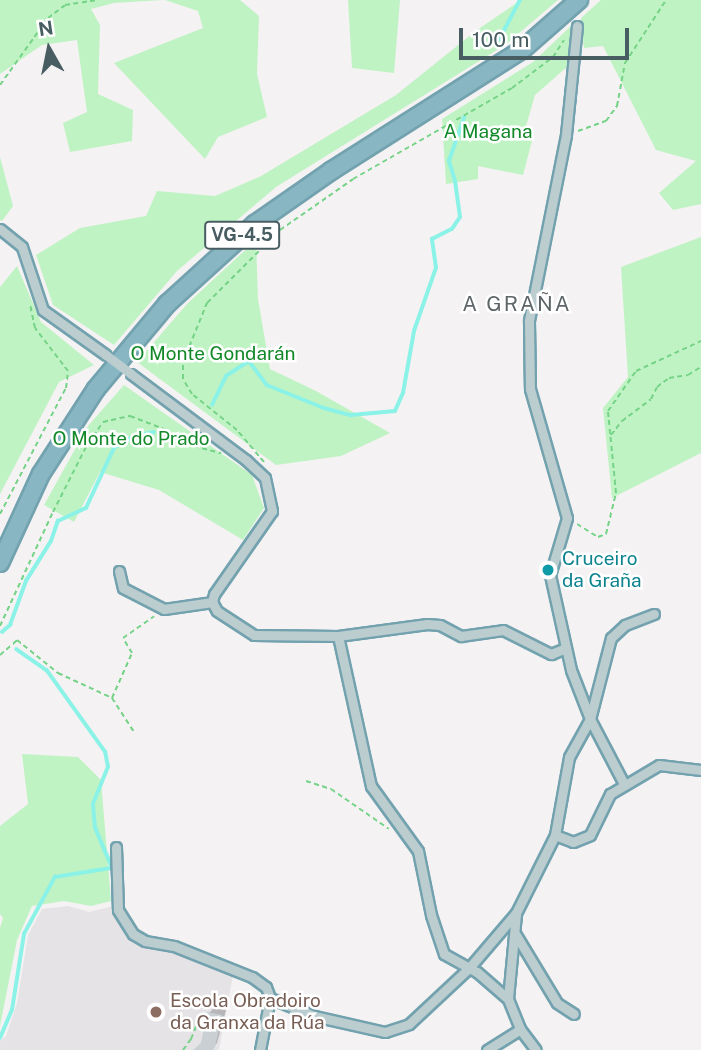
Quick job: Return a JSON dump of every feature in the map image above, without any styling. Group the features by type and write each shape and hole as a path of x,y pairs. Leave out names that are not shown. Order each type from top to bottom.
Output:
{"highway":[{"name":"VG-4.5","path":"0,563 41,474 89,399 167,304 255,224 522,50 579,0"}],"street":[{"path":"577,29 566,135 528,321 530,389 566,518 550,575 566,648 590,719 624,784"},
{"path":"0,229 22,247 43,310 237,453 265,478 272,511 214,594 212,601 217,611 254,635 338,636 427,624 440,625 461,636 503,630 551,654 566,648"},
{"path":"119,571 123,588 164,609 212,601"},
{"path":"270,998 314,1016 385,1032 410,1024 469,968 516,913 555,835 569,757 590,719 611,638 625,625 654,614"},
{"path":"338,636 371,786 418,851 431,915 444,954 469,968 508,999"},
{"path":"555,835 573,842 590,835 610,794 659,765 701,770"},
{"path":"116,847 118,910 133,934 145,941 174,946 252,977 266,987 270,998 260,1050"},
{"path":"516,913 508,999 520,1029 536,1050"},
{"path":"516,935 557,1003 574,1014"},
{"path":"486,1050 520,1029"}],"path":[{"path":"0,85 48,18 65,5 96,0"},
{"path":"566,135 606,121 617,106 625,63 667,0"},
{"path":"265,478 269,472 266,464 237,430 192,394 183,379 183,362 207,303 280,230 354,179 512,88 553,57 566,37 577,29"},
{"path":"449,125 456,135"},
{"path":"0,514 66,388 68,370 63,360 35,328 29,307 31,297 37,292"},
{"path":"566,518 598,537 606,534 616,493 608,411 636,372 701,341"},
{"path":"611,435 622,421 651,398 657,387 669,378 688,375 701,367"},
{"path":"0,626 53,512 88,443 103,422 130,416 166,430 194,446 216,453 237,453"},
{"path":"112,698 132,653 123,638 164,609"},
{"path":"0,655 17,640 58,673 112,698 134,732"},
{"path":"306,781 331,789 392,831 401,836 408,835"},
{"path":"183,1050 191,1039 201,1014"}],"shaded area":[{"path":"68,906 89,912 114,906 116,917 131,938 181,952 233,975 219,1050 0,1050 0,1041 6,1036 17,1003 28,935 42,909"}],"green space":[{"path":"0,0 162,0 114,3 91,9 100,25 98,94 133,110 132,141 70,152 63,123 87,112 77,40 42,45 0,74"},
{"path":"165,0 240,0 259,16 257,74 267,117 218,137 205,159 114,63 203,28 198,11"},
{"path":"348,0 400,0 394,73 352,68"},
{"path":"521,0 558,0 505,45 276,187 177,271 114,345 53,305 36,255 80,228 146,216 157,191 215,196 261,176 396,95 477,30"},
{"path":"601,0 701,0 701,204 673,210 659,193 696,161 656,150 603,46 584,48 581,18"},
{"name":"A Magana","path":"573,24 568,66 535,95 524,133 533,137 523,175 478,166 478,179 446,184 442,119 533,62"},
{"path":"0,157 13,206 2,221 0,220"},
{"path":"701,237 701,453 612,498 603,408 628,377 621,267"},
{"name":"O Monte Gondarán","path":"256,240 258,299 270,369 316,391 390,433 341,456 276,465 137,362 187,304"},
{"path":"17,266 41,322 94,365 59,382 0,494 0,287"},
{"name":"O Monte do Prado","path":"124,385 252,475 264,508 243,540 159,490 100,472 74,522 44,505 88,426"},
{"path":"22,754 78,757 101,780 111,901 91,906 64,901 32,906 17,940 0,1026 0,928 3,918 0,914 0,826 28,804"}],"building":[{"path":"207,1012 222,1015 215,1047 213,1050 193,1050 201,1043"}],"waterway":[{"path":"499,40 520,0"},
{"path":"212,405 226,376 249,361 267,385 324,408 351,415 395,411 403,393 414,331 436,268 432,239 452,229 460,217 449,161 464,118"},
{"path":"2,632 10,625 26,581 51,541 58,521 86,508 114,448 134,436 154,432"},
{"path":"0,1038 12,1010 24,934 55,877 112,868 95,828 93,804 108,767 105,752 47,671 17,650"}],"place":[{"name":"Cruceiro da Graña","path":"548,570"},
{"name":"Escola Obradoiro da Granxa da Rúa","path":"156,1012"}],"district":[{"name":"A GRAÑA","path":"517,304"}]}
